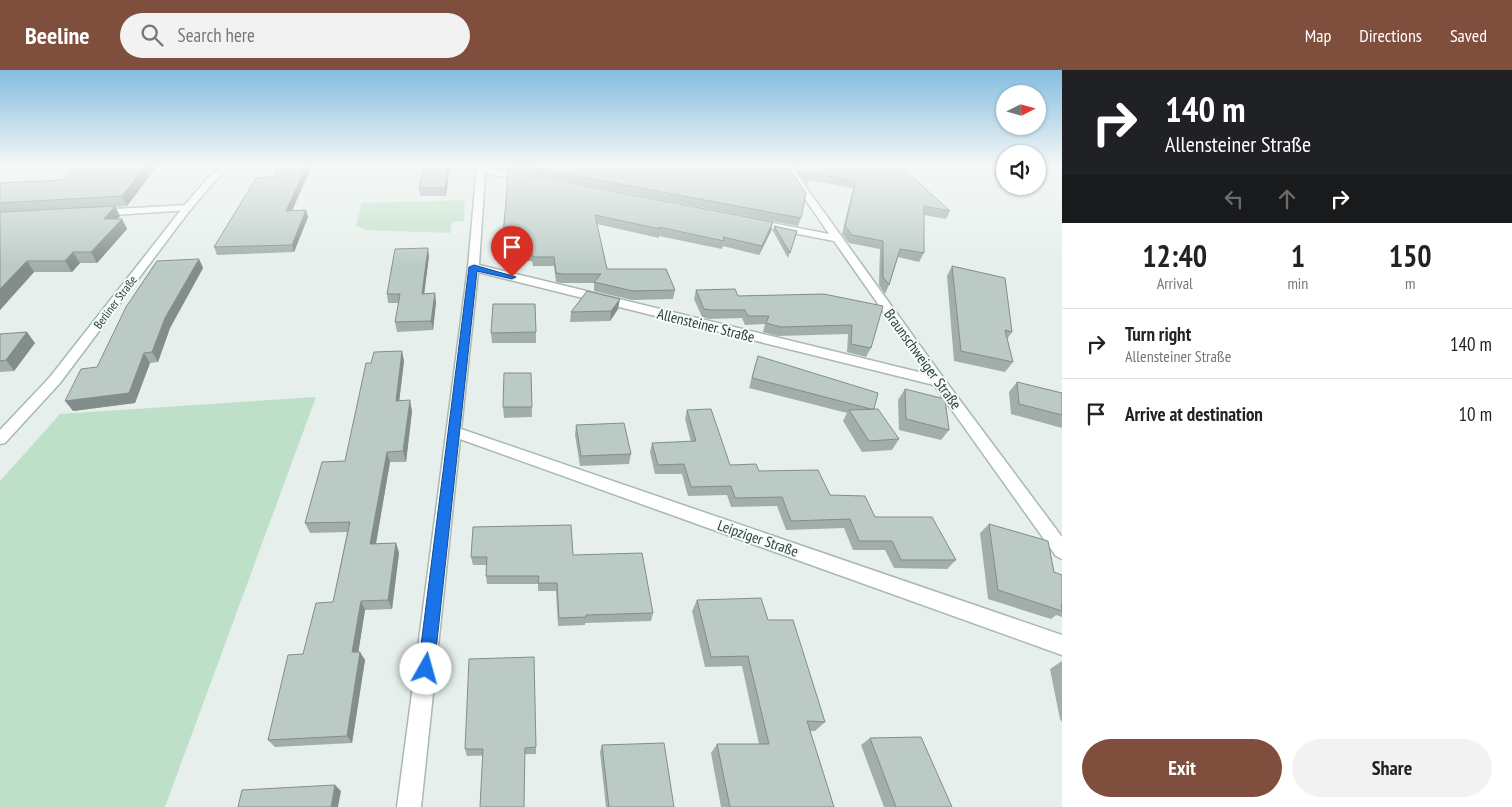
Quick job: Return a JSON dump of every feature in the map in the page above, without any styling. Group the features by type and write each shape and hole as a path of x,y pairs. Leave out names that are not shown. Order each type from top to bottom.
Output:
{"street":[{"name":"Berliner Straße","path":"0,439 55,380 194,199"},
{"path":"409,807 474,267 479,199"},
{"name":"Braunschweiger Straße","path":"810,199 1062,551"},
{"path":"88,213 186,208"},
{"path":"740,219 836,238"},
{"name":"Allensteiner Straße","path":"474,267 939,382"},
{"name":"Leipziger Straße","path":"455,432 1062,645"}],"green space":[{"path":"465,200 464,221 452,222 450,233 366,230 356,226 362,203"},
{"path":"316,397 165,807 0,807 0,481 60,414"}],"building":[{"path":"0,199 63,199 0,203"},
{"path":"243,199 291,199 286,211 306,210 292,245 214,247"},
{"path":"506,199 655,199 773,222 762,246 723,237 724,241 595,215 607,269 666,269 675,290 633,291 594,282 601,274 556,273 554,257 533,257 532,252 506,252 506,246 502,246"},
{"path":"702,199 805,199 801,218"},
{"path":"852,199 937,199 950,211 924,206 924,253 900,249 889,285 883,277 883,241 852,235 845,226"},
{"path":"115,206 104,219 122,219 91,252 73,252 65,261 27,261 0,289 0,212"},
{"path":"774,226 797,231 790,253"},
{"path":"428,248 422,294 435,293 431,321 395,322 400,294 387,294 395,249"},
{"path":"199,259 165,318 152,352 144,353 129,393 65,401 81,369 97,367 126,307 157,261"},
{"path":"952,266 1005,278 1012,332 1005,330 1013,362 961,351"},
{"path":"735,289 738,296 824,294 883,306 871,348 851,344 852,325 781,327 766,323 769,316 748,316 745,310 704,309 696,290"},
{"path":"587,291 620,299 611,311 571,312"},
{"path":"493,304 535,304 536,332 491,333"},
{"path":"27,332 6,360 0,361 0,334"},
{"path":"402,351 396,401 410,400 403,451 387,452 370,544 396,543 388,600 361,601 352,652 360,652 347,736 268,740 288,655 303,654 316,603 333,602 350,522 305,523 322,462 345,461 366,363 371,363 374,352"},
{"path":"758,356 878,393 874,409 752,378"},
{"path":"504,373 531,373 532,407 503,407"},
{"path":"1017,382 1062,393 1062,415 1019,404"},
{"path":"905,389 945,399 949,430 906,419"},
{"path":"711,409 730,465 756,464 759,471 818,470 830,495 865,496 875,517 932,517 956,560 901,560 892,541 859,541 850,519 791,521 782,497 735,498 731,486 691,487 684,464 658,465 652,443 696,441 687,410"},
{"path":"878,409 899,439 869,441 849,410"},
{"path":"624,423 631,454 581,456 576,425"},
{"path":"989,524 1048,541 1054,572 1062,575 1062,611 998,590"},
{"path":"571,525 573,555 642,553 653,613 586,615 586,617 559,618 557,583 538,583 539,576 486,576 487,557 471,557 473,527"},
{"path":"761,598 768,620 793,620 825,722 807,721 834,807 730,807 717,744 769,744 748,656 711,657 697,600"},
{"path":"534,657 536,747 525,748 524,807 480,807 483,749 465,749 469,659"},
{"path":"921,737 952,807 896,807 870,738"},
{"path":"664,743 674,807 609,807 602,745"},
{"path":"335,785 331,807 238,807 242,790"}],"route":[{"path":"426,669 474,267 512,277"}]}
